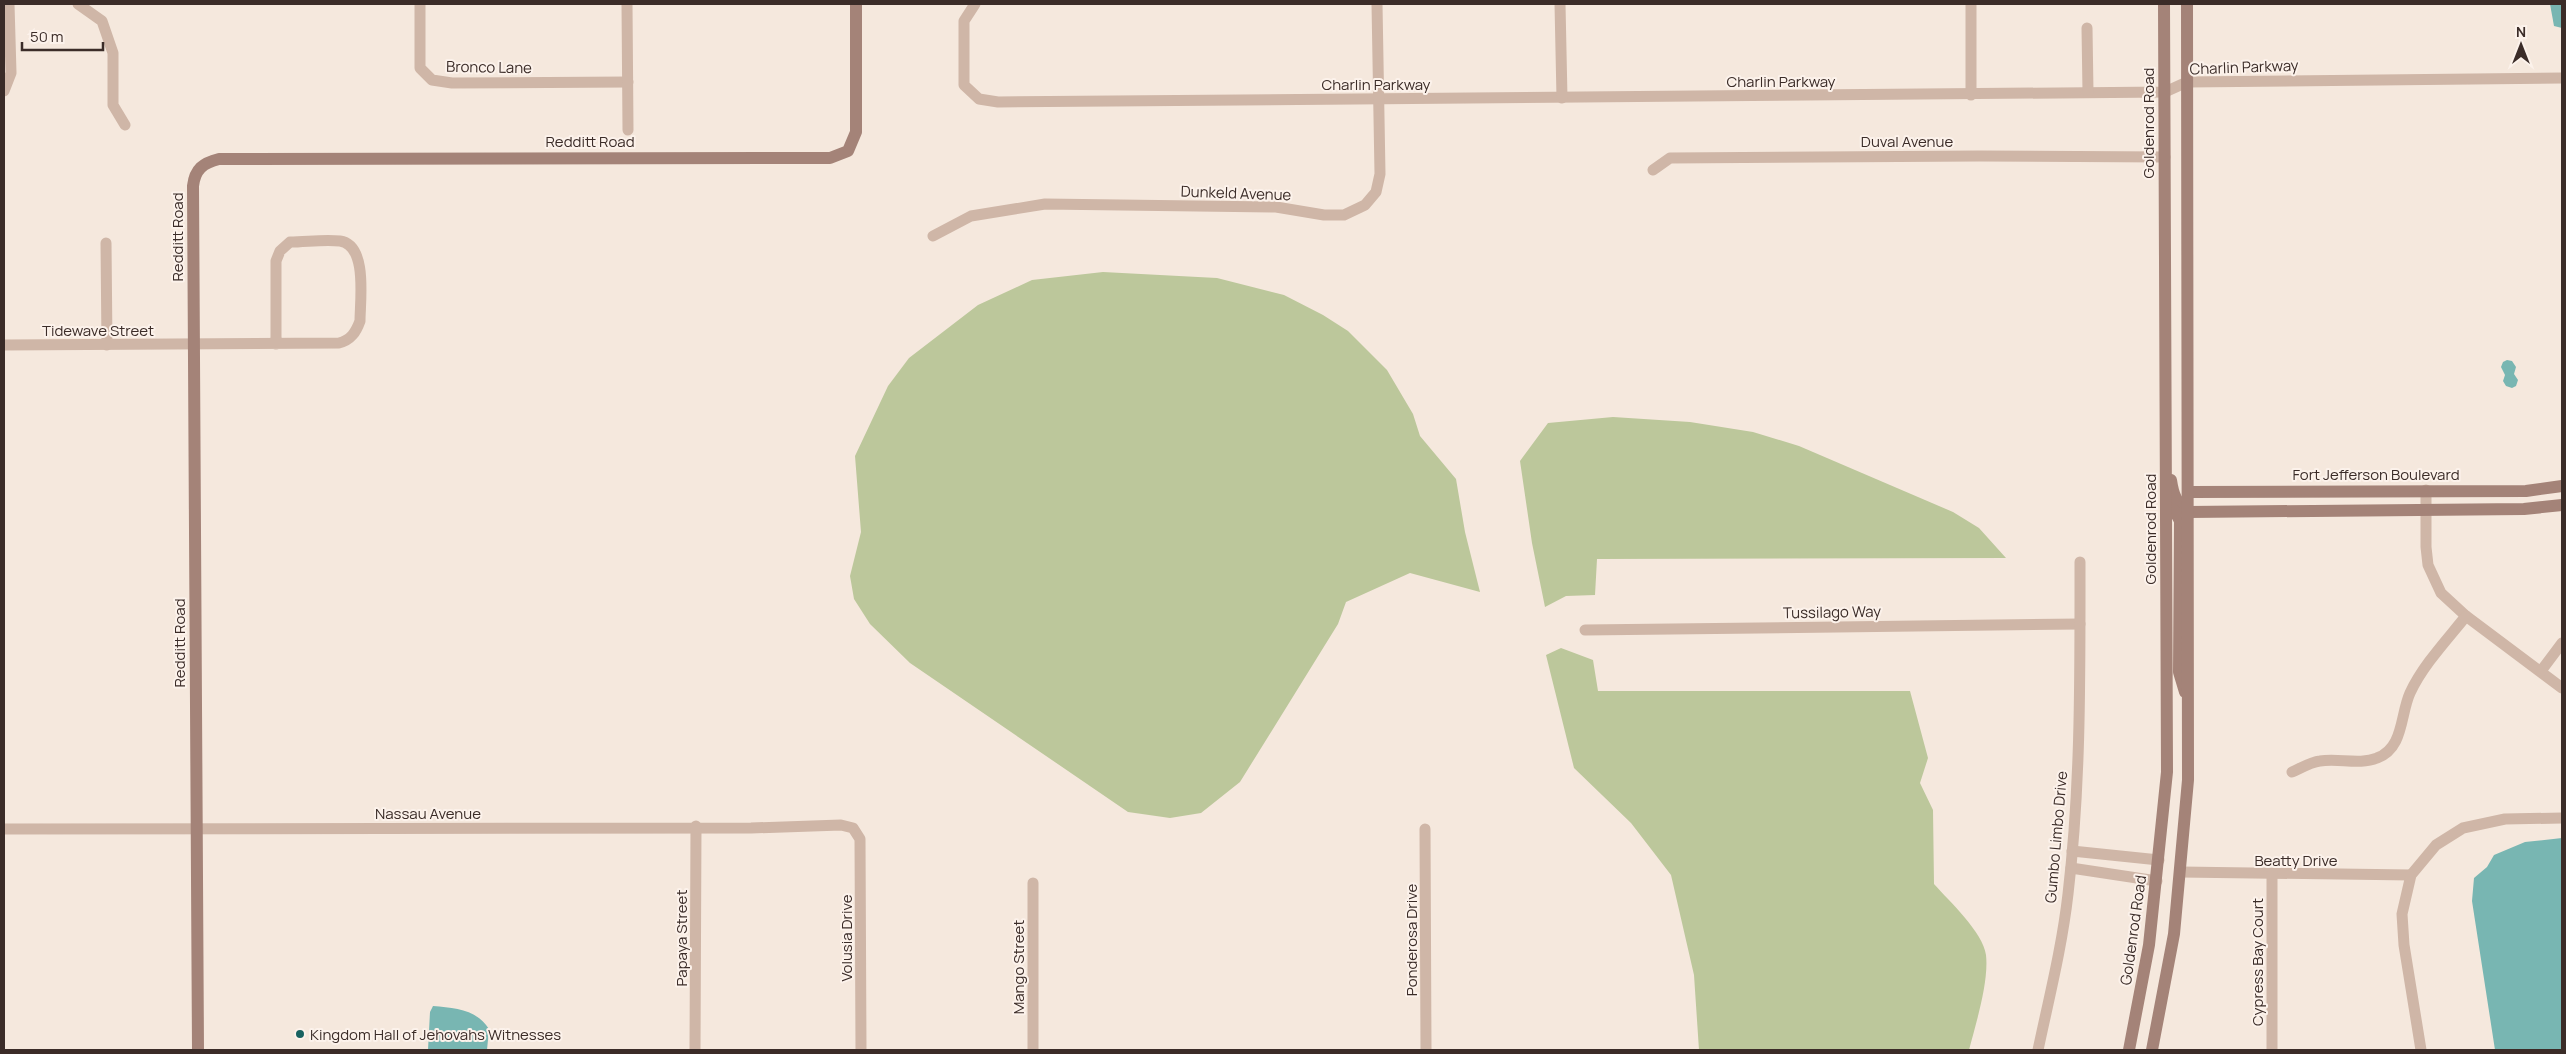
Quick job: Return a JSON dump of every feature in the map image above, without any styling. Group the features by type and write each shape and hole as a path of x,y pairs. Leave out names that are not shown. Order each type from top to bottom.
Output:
{"street":[{"path":"4,91 11,73 9,4"},
{"path":"78,4 102,21 113,53 114,105 125,126"},
{"name":"Bronco Lane","path":"420,4 420,68 432,80 452,83 628,82"},
{"path":"627,4 628,130"},
{"name":"Redditt Road","path":"198,1050 193,186 194,176 199,167 219,158 830,158 848,150 856,132 856,4"},
{"name":"Charlin Parkway","path":"975,4 964,21 964,85 979,99 998,102 1971,95 2165,92 2187,82 2562,78"},
{"name":"Dunkeld Avenue","path":"933,236 971,216 1045,204 1276,207 1324,215 1344,215 1365,205 1376,192 1380,174 1377,4"},
{"path":"1560,4 1562,98"},
{"path":"1971,4 1971,95"},
{"name":"Goldenrod Road","path":"2129,1050 2149,945 2167,772 2164,4"},
{"path":"2152,1050 2174,934 2188,780 2190,709 2187,4"},
{"path":"2087,28 2088,92"},
{"name":"Duval Avenue","path":"1653,170 1670,158 2165,157"},
{"path":"342,241 353,247 359,258 360,321 357,330 347,341 339,343 276,344 276,261 280,251 290,242 342,241"},
{"path":"106,243 107,345"},
{"name":"Tidewave Street","path":"4,345 276,344"},
{"path":"2165,454 2174,495 2180,506 2189,512 2524,509 2562,504"},
{"name":"Fort Jefferson Boulevard","path":"2188,492 2526,491 2562,486"},
{"path":"2426,490 2426,547 2433,579 2441,593 2466,616 2562,688"},
{"path":"2166,503 2174,510 2180,521 2179,672 2190,709"},
{"name":"Gumbo Limbo Drive","path":"2038,1050 2060,944 2072,851 2080,701 2080,562"},
{"path":"2292,772 2319,761 2364,760 2377,758 2386,752 2395,743 2399,734 2405,706 2418,679 2466,616"},
{"name":"Tussilago Way","path":"1585,630 2080,624"},
{"path":"2541,671 2562,643"},
{"path":"2421,1050 2404,945 2402,914 2411,875 2436,845 2463,828 2505,819 2562,818"},
{"name":"Nassau Avenue","path":"4,829 197,830 696,826 751,828 841,824 853,828"},
{"name":"Papaya Street","path":"695,1050 696,826"},
{"name":"Volusia Drive","path":"853,828 860,838 861,1050"},
{"name":"Ponderosa Drive","path":"1425,829 1426,1050"},
{"path":"2072,851 2159,860"},
{"path":"2106,874 2108,855"},
{"path":"2070,868 2157,881"},
{"name":"Beatty Drive","path":"2181,872 2411,875"},
{"name":"Cypress Bay Court","path":"2272,874 2272,1050"},
{"name":"Mango Street","path":"1033,883 1034,1050"}],"green space":[{"path":"1103,272 1217,278 1284,295 1323,315 1348,331 1387,370 1413,414 1420,436 1456,479 1465,532 1480,592 1410,573 1346,602 1338,624 1240,782 1201,813 1170,818 1128,812 910,663 870,624 854,599 850,576 861,532 855,456 888,386 909,358 978,305 1032,280"},
{"path":"1613,417 1690,422 1753,432 1799,446 1953,512 1979,528 2006,558 1597,559 1595,595 1566,596 1545,607 1532,543 1520,461 1548,423"},
{"path":"1561,648 1593,660 1598,691 1910,691 1928,758 1920,783 1933,810 1934,884 1972,927 1984,946 1986,955 1984,990 1969,1050 1699,1050 1694,975 1671,875 1631,823 1574,768 1546,655"}],"water":[{"path":"2550,4 2562,4 2562,28 2554,26"},
{"path":"2507,360 2512,361 2516,367 2514,374 2518,380 2516,386 2512,388 2506,386 2503,381 2505,375 2501,367 2503,362"},
{"path":"2562,838 2562,1050 2495,1050 2472,901 2474,878 2487,867 2494,855 2525,842"},
{"path":"433,1006 457,1009 478,1017 489,1029 487,1050 428,1050 430,1012"}],"place":[{"name":"Kingdom Hall of Jehovahs Witnesses","path":"300,1034"}]}
